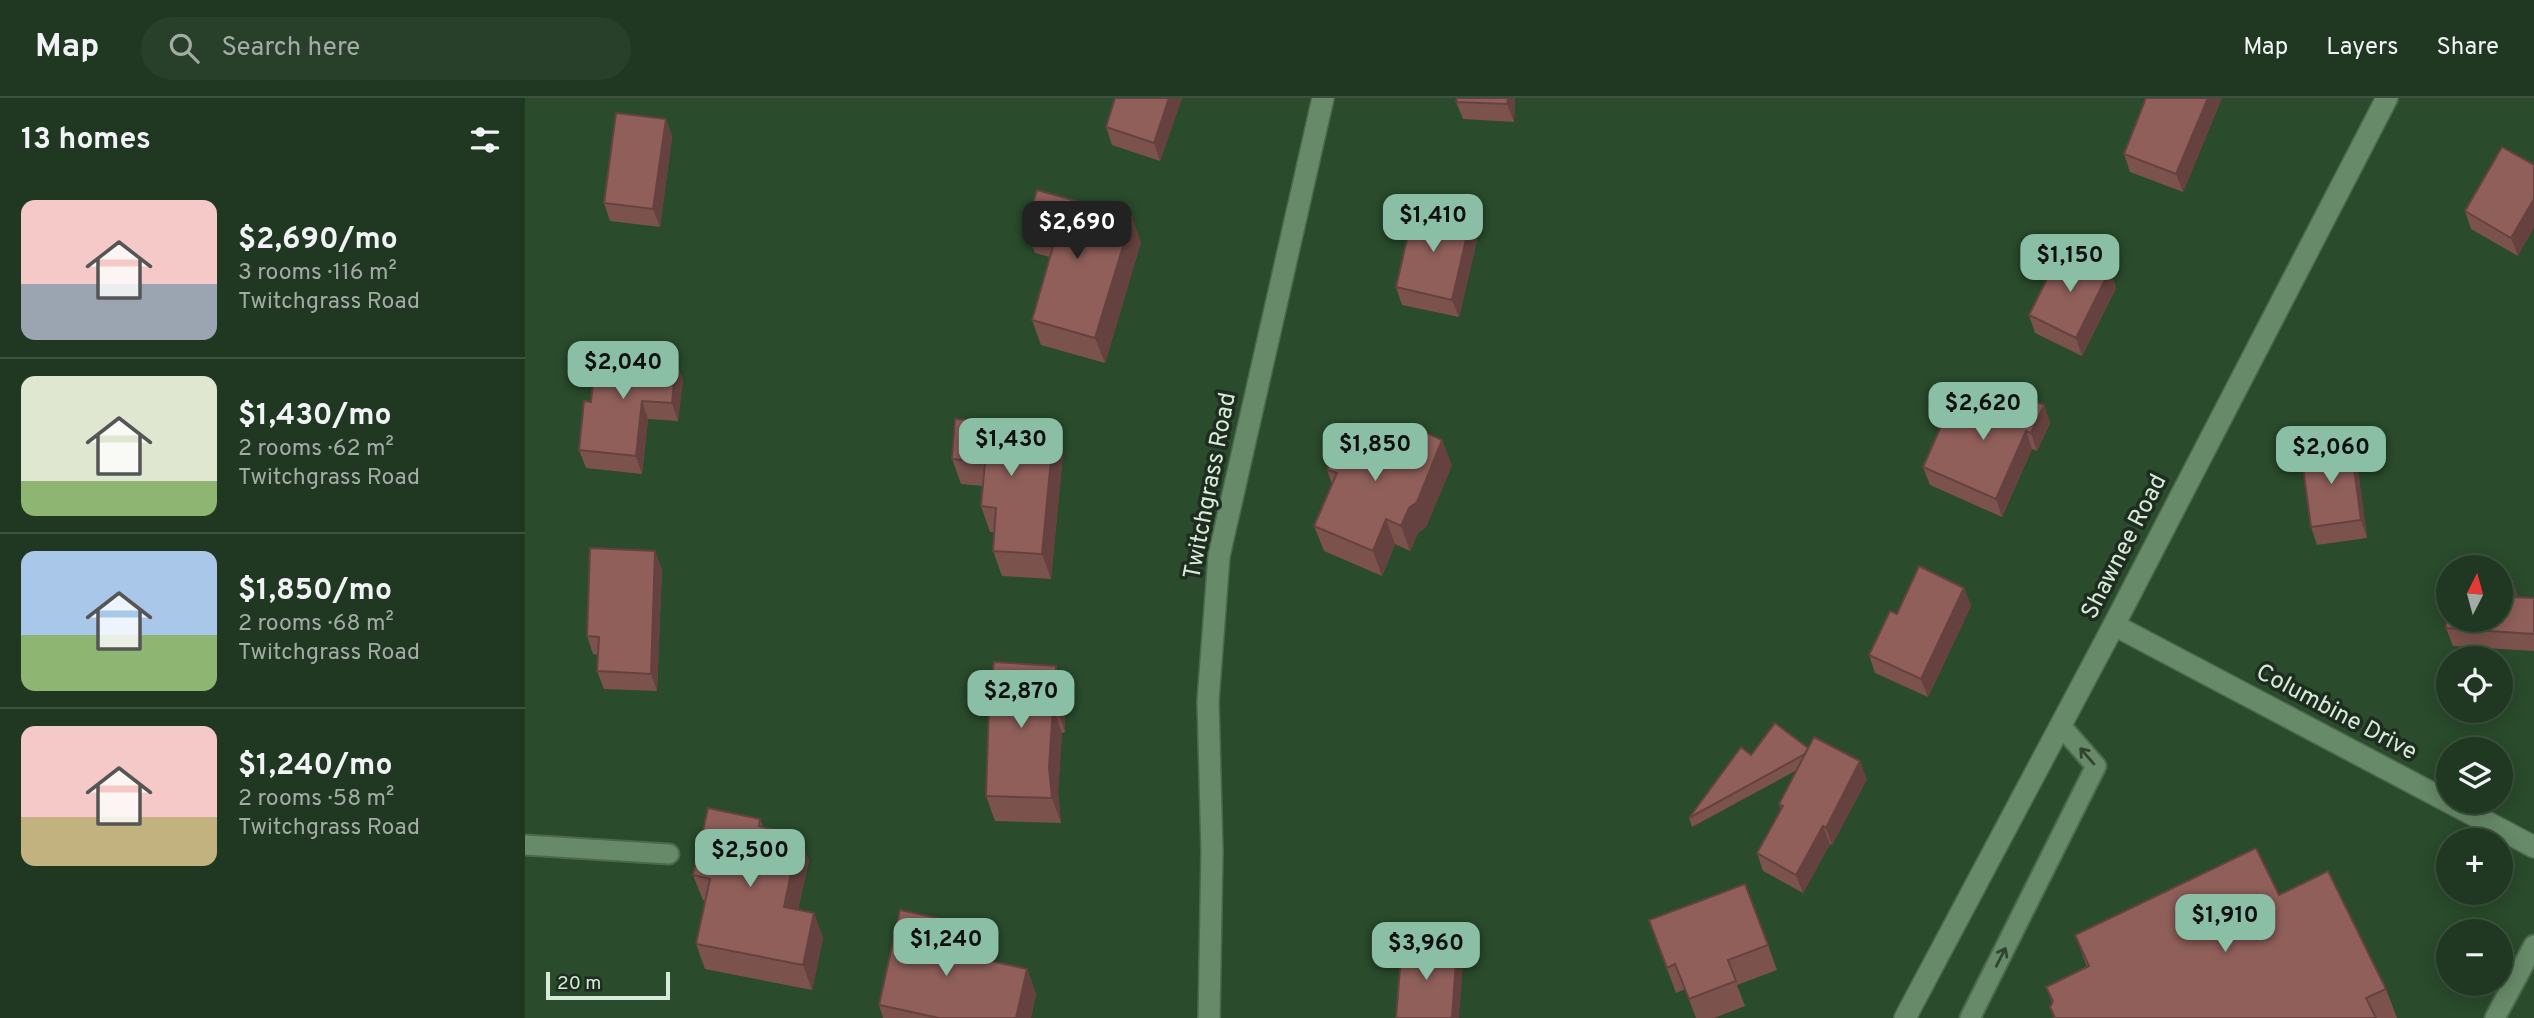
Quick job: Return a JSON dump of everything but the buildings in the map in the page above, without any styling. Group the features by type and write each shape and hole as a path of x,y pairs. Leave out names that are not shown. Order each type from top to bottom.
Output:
{"street":[{"name":"Twitchgrass Road","path":"1209,1018 1212,851 1208,701 1219,556 1323,98"},
{"name":"Shawnee Road","path":"1905,1018 2114,625 2387,98"},
{"name":"Columbine Drive","path":"2114,625 2534,848"}],"lane":[{"path":"1970,1018 2096,766 2061,726"},
{"path":"525,845 669,854"},
{"path":"2495,1018 2534,945"}]}
